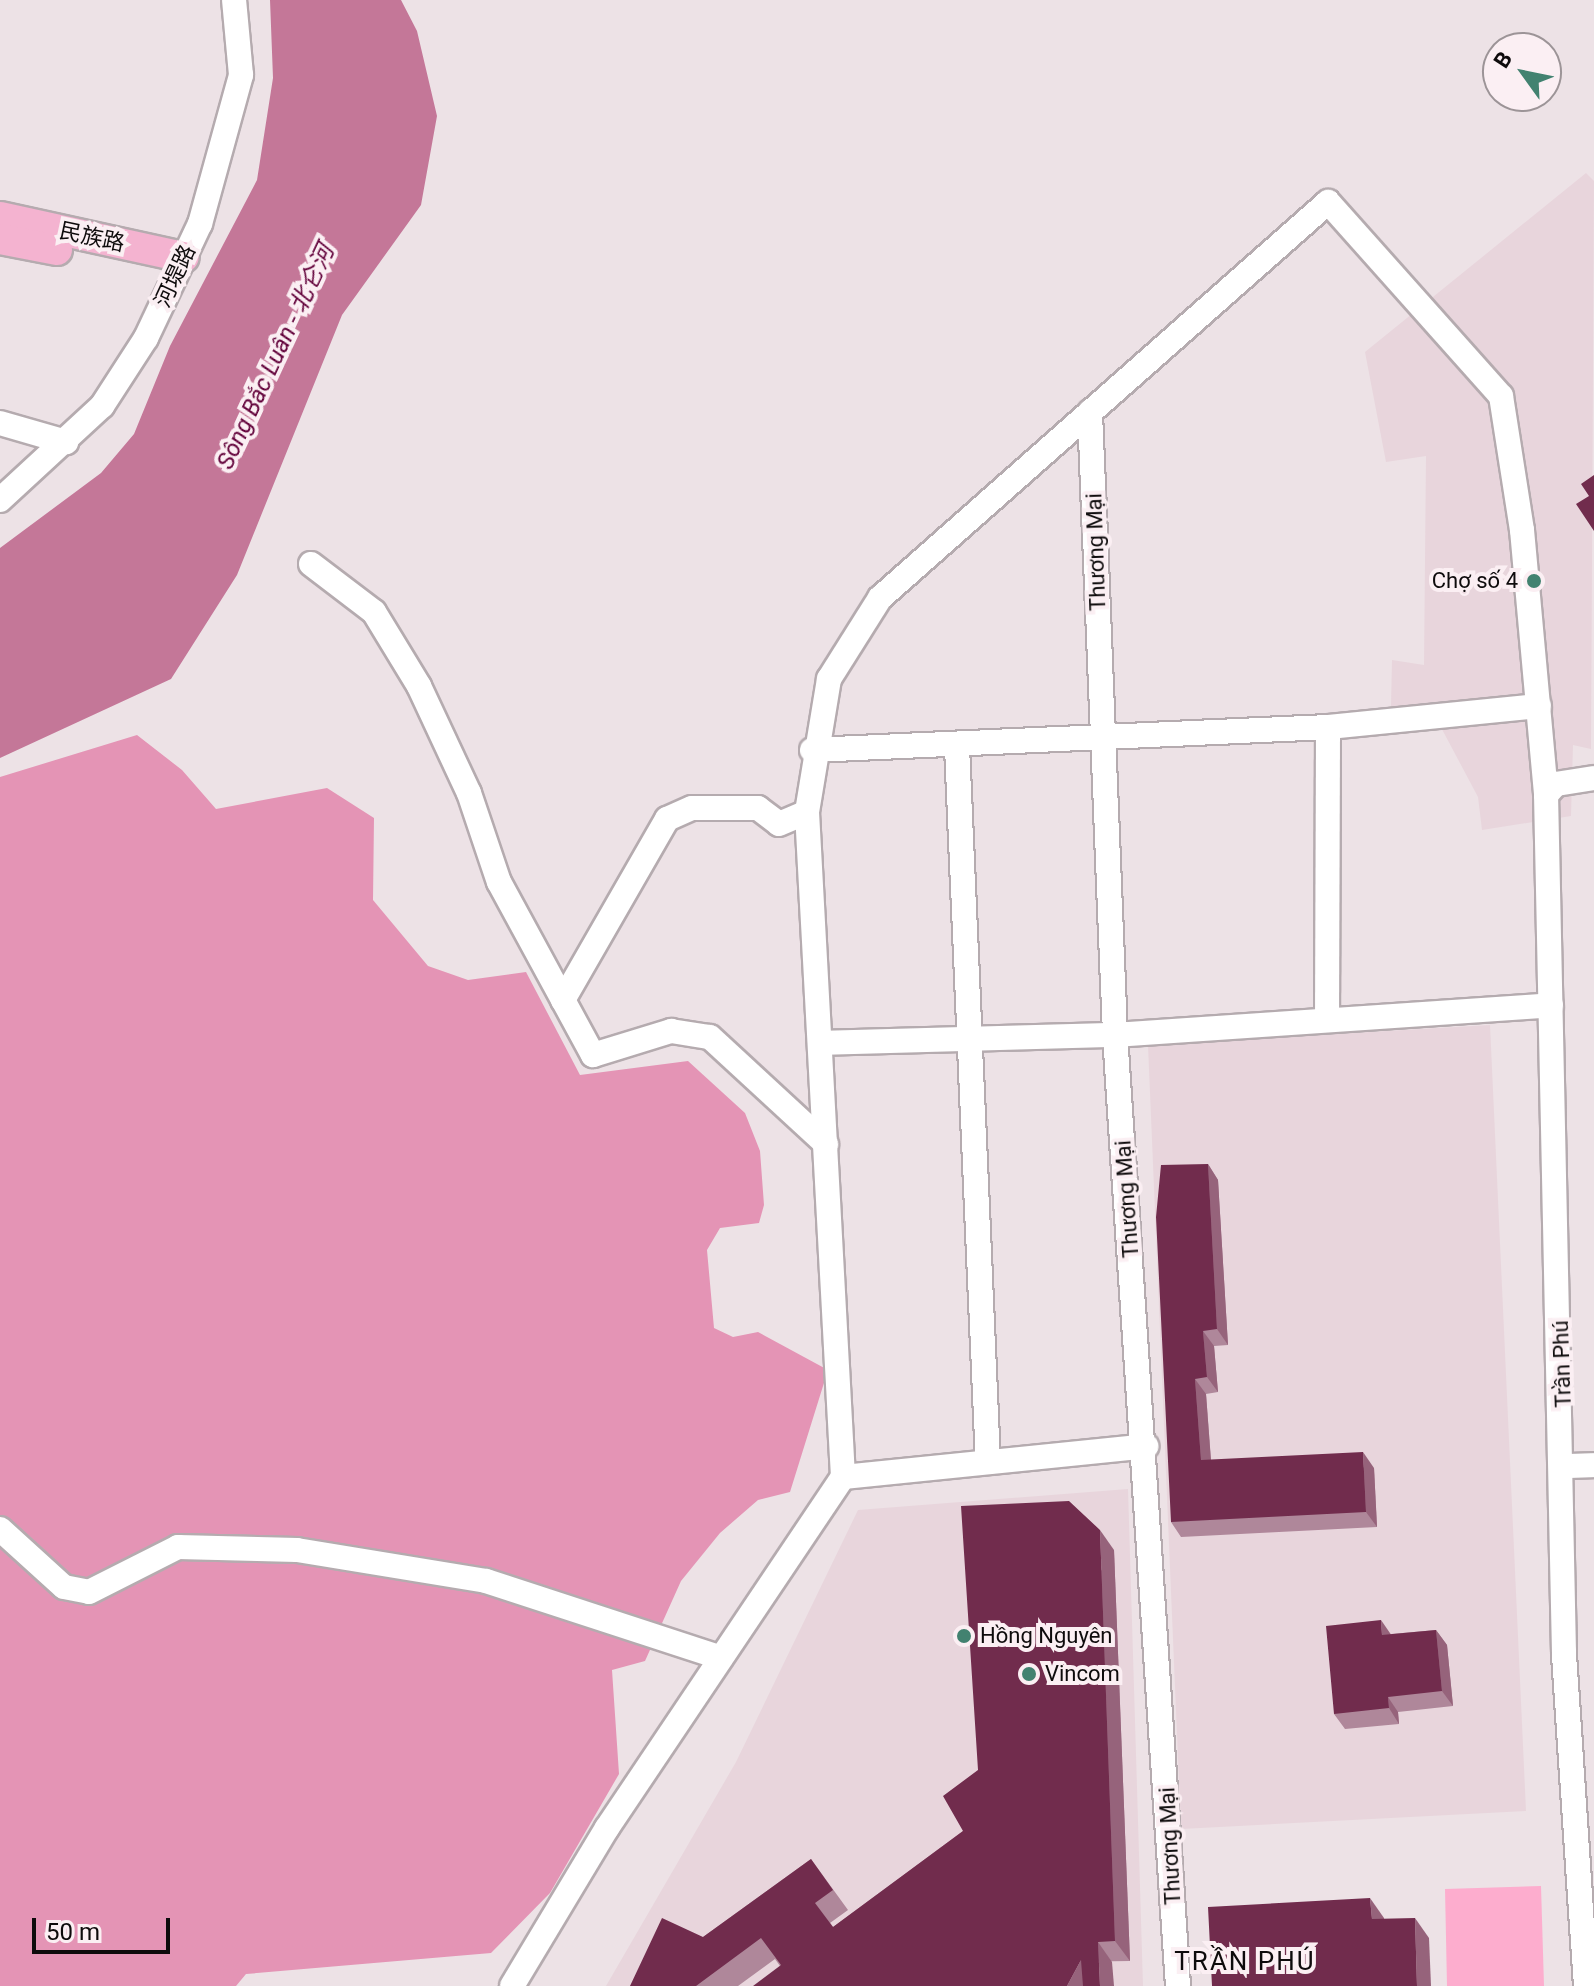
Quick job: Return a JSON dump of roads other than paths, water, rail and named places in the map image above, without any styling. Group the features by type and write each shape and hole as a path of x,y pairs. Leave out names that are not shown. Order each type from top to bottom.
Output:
{"main road":[{"name":"民族路","path":"0,217 180,265"},
{"name":"民族路","path":"0,239 180,265"}],"street":[{"name":"河堤路","path":"0,500 102,406 180,265 232,124 241,75 234,0"},
{"name":"Trần Phú","path":"1090,412 1328,202 1501,396 1539,706 1546,795 1566,1466 1564,1653 1584,1754 1586,1986"},
{"path":"512,1986 721,1658 843,1477 807,812 812,750 829,679 880,598 1090,412"},
{"name":"Thương Mại","path":"1090,412 1115,1035 1146,1446 1178,1986"},
{"path":"0,423 66,442"},
{"path":"311,564 374,612 419,686 469,793 499,882 593,1055 671,1031 710,1037 826,1144"},
{"path":"812,750 957,747 1328,727 1539,706"},
{"path":"1327,1020 1328,727"},
{"path":"957,747 988,1462"},
{"path":"1546,795 1556,784 1594,778"},
{"path":"563,1000 667,819 692,808 758,808 779,824 807,812"},
{"path":"820,1043 1115,1035 1551,1005"},
{"path":"843,1477 1146,1446"},
{"path":"1566,1466 1594,1465"},
{"path":"0,1529 64,1587 89,1592 178,1547 297,1550 499,1584 721,1658"}],"water":[{"name":"Sông Bắc Luân - 北仑河","path":"270,0 401,0 417,31 437,116 421,205 342,315 237,575 171,679 0,758 0,548 101,473 134,434 170,346 257,180 273,78"}],"place":[{"name":"Chợ số 4","path":"1534,581"},
{"name":"Hồng Nguyên","path":"964,1636"},
{"name":"Vincom","path":"1029,1674"}],"district":[{"name":"TRẦN PHÚ","path":"1245,1962"}]}
